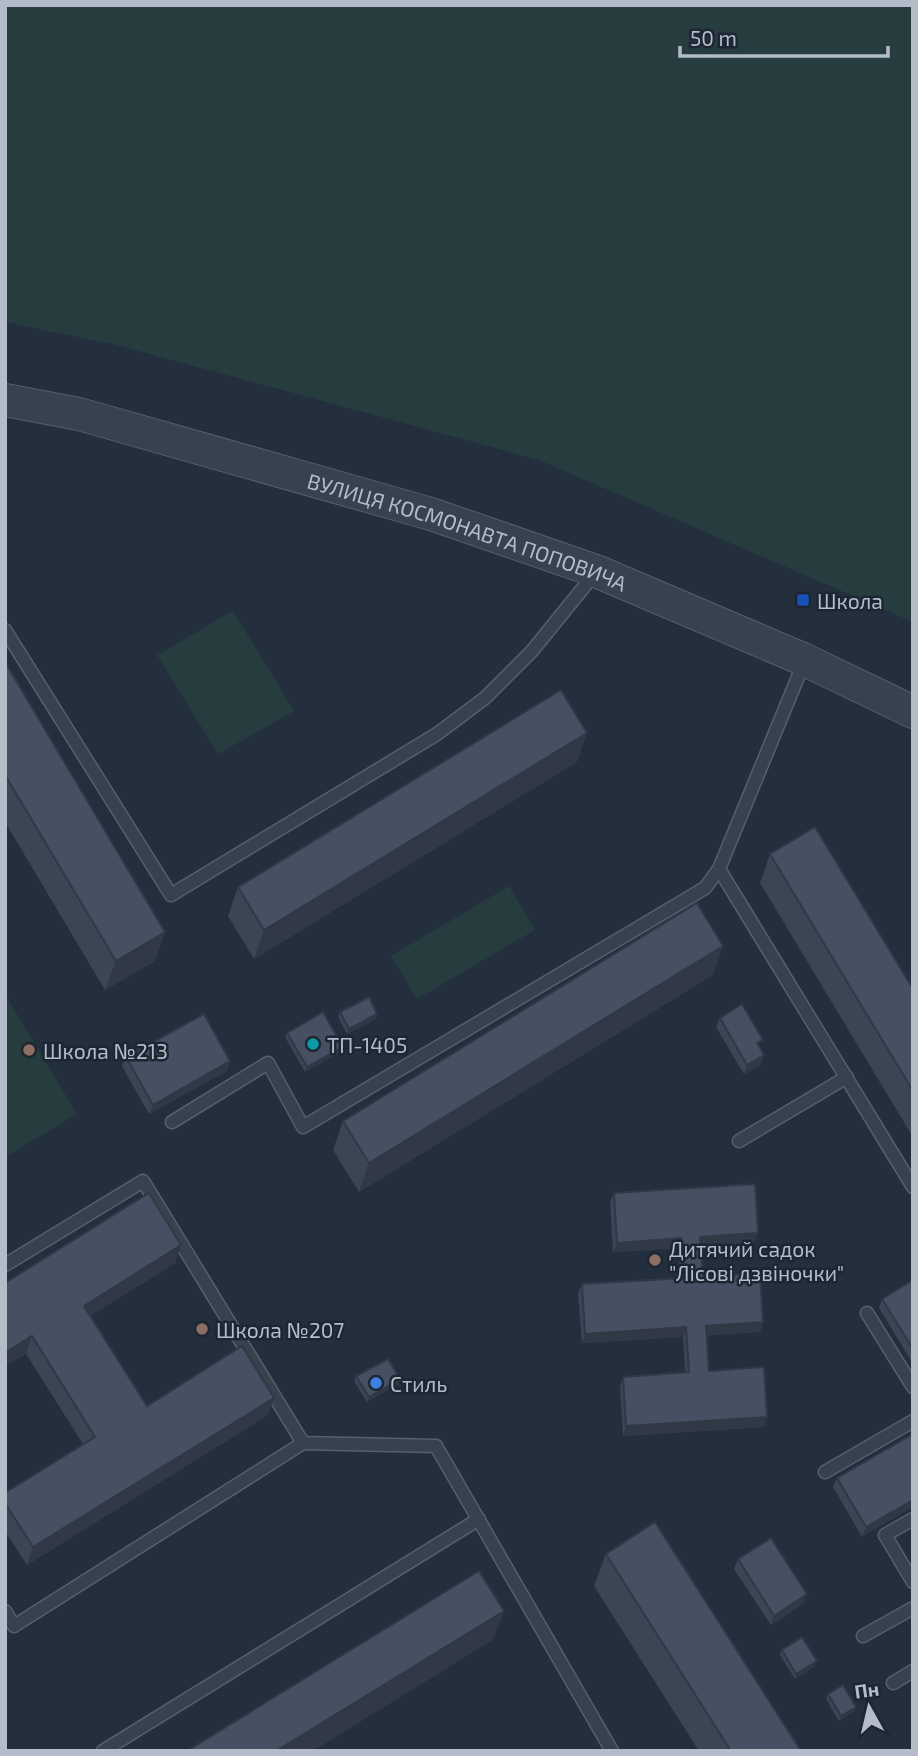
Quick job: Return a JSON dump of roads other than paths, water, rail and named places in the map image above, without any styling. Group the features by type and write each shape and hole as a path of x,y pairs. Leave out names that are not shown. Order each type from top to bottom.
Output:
{"street":[{"name":"ВУЛИЦЯ КОСМОНАВТА ПОПОВИЧА","path":"5,400 79,414 431,514 596,571 805,660 913,712"}],"lane":[{"path":"5,630 171,895 437,734 485,698 532,651 596,571"},
{"path":"172,1122 268,1063 303,1127 705,888 719,869 805,660"},
{"path":"719,869 913,1187"},
{"path":"739,1142 847,1077"},
{"path":"5,1265 143,1181 303,1443"},
{"path":"867,1313 913,1387"},
{"path":"825,1472 913,1421"},
{"path":"5,1611 14,1626 303,1443 436,1446 554,1655 612,1751"},
{"path":"103,1751 479,1518"},
{"path":"913,1519 885,1535 913,1582"},
{"path":"863,1636 913,1608"},
{"path":"893,1683 913,1671"}],"place":[{"name":"Школа","path":"803,600"},
{"name":"ТП-1405","path":"313,1044"},
{"name":"Школа №213","path":"29,1050"},
{"name":"Дитячий садок \"Лісові дзвіночки\"","path":"655,1260"},
{"name":"Школа №207","path":"202,1329"},
{"name":"Стиль","path":"376,1383"}]}
